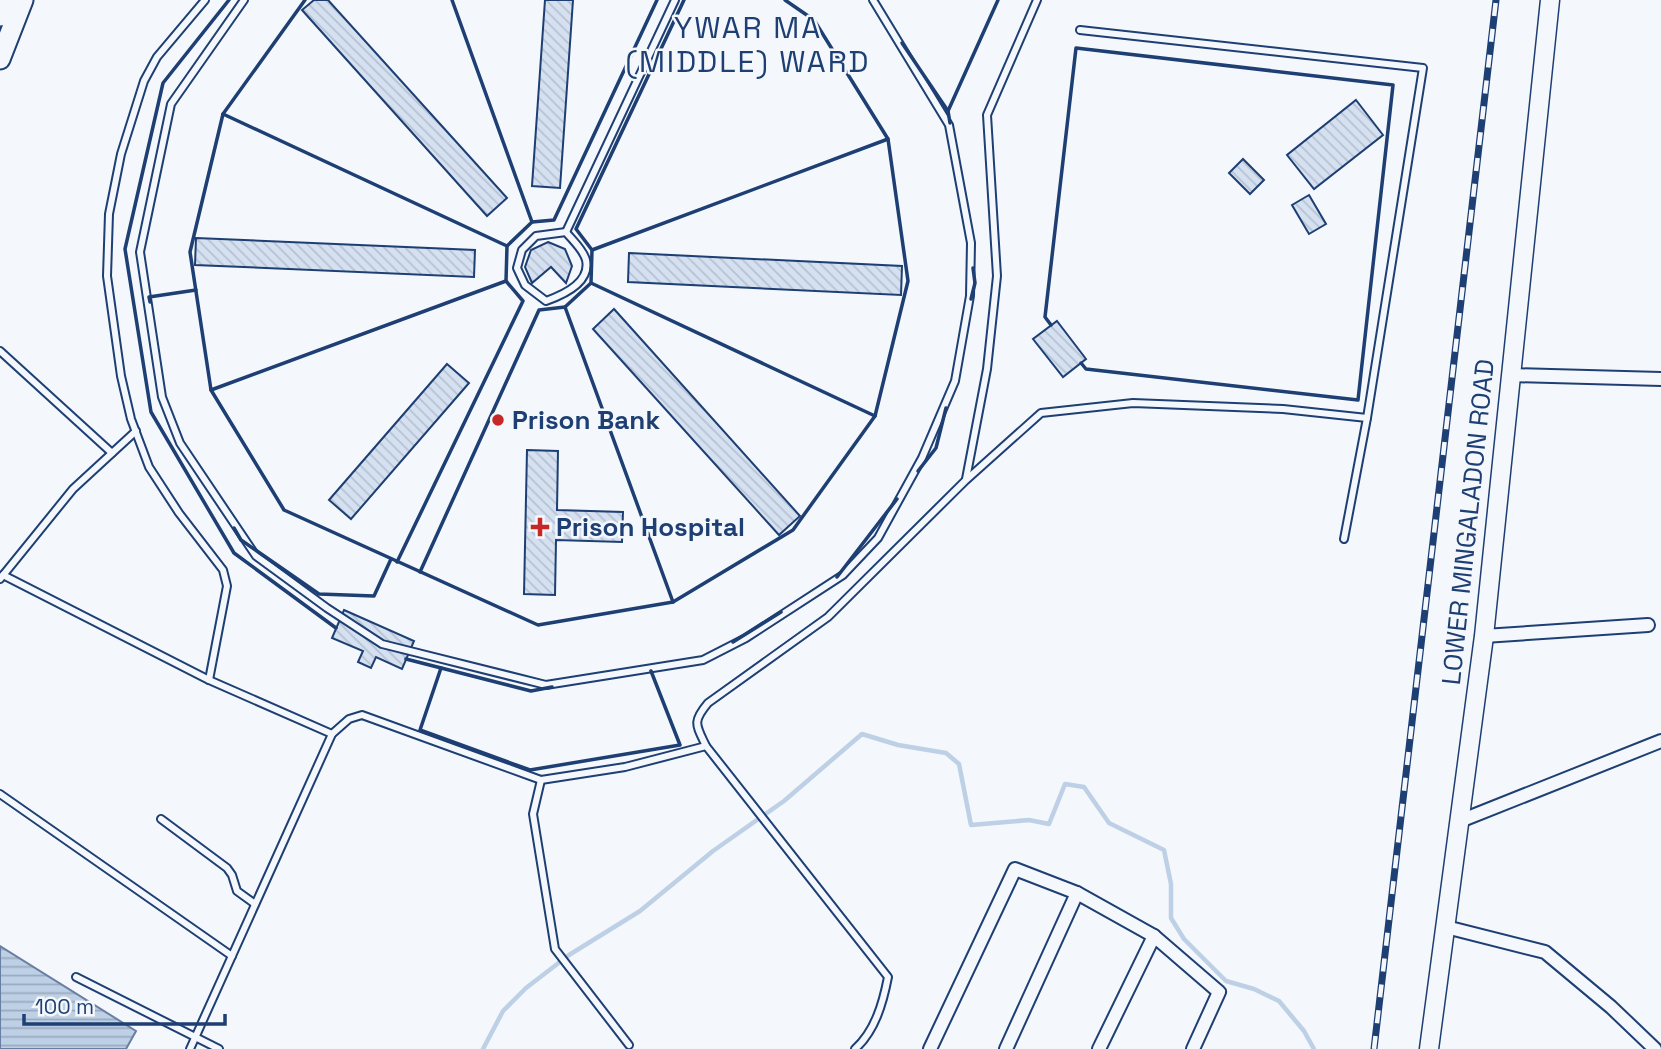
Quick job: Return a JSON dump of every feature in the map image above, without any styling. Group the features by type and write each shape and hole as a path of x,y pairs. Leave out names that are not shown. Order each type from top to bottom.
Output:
{"main road":[{"path":"0,16 5,0"},
{"path":"0,59 23,0"},
{"name":"LOWER MINGALADON ROAD","path":"1429,1049 1484,636 1550,0"}],"street":[{"path":"1511,375 1661,379"},
{"path":"1484,636 1648,625"},
{"path":"1460,821 1661,741"},
{"path":"930,1049 1014,869 1077,893 1154,936 1219,992 1193,1049"},
{"path":"1006,1049 1077,893"},
{"path":"1446,927 1545,952 1611,1007 1655,1049"},
{"path":"1100,1049 1154,936"}],"lane":[{"path":"205,0 156,57 144,81 121,154 109,214 107,275 121,376 149,467 179,513 223,569 227,586 209,680"},
{"path":"244,0 172,104 140,252 162,397 180,443 256,556 327,608 382,643 546,685 703,660 746,638 843,575 877,538 922,458 955,381 970,296 971,243 949,125 873,0"},
{"path":"566,232 675,0"},
{"path":"965,481 987,369 997,276 987,115 1037,0"},
{"path":"1080,30 1423,68 1367,418 1343,539"},
{"path":"566,232 579,247 586,261 583,277 565,294 546,301 524,285 517,268 522,250 536,236 566,232"},
{"path":"0,351 112,453"},
{"path":"855,1049 863,1042 882,1005 888,977 706,746 696,726 698,715 708,704 828,617 965,481 1041,413 1133,403 1283,409 1367,418"},
{"path":"136,431 73,489 1,577 209,680 332,734"},
{"path":"190,1049 332,734 349,719 362,715 541,779 625,767 706,746"},
{"path":"541,779 533,814 555,949 629,1045"},
{"path":"0,794 232,956"},
{"path":"161,819 227,868 237,891 255,904"},
{"path":"76,977 219,1049"}],"water":[{"path":"0,946 136,1031 126,1049 0,1049"}],"building":[{"path":"314,0 328,0 507,198 487,216 302,10"},
{"path":"545,0 573,0 560,188 532,186"},
{"path":"1356,100 1383,135 1314,189 1287,155"},
{"path":"1243,159 1264,180 1250,194 1229,173"},
{"path":"1309,195 1326,224 1309,234 1292,205"},
{"path":"196,238 475,250 474,277 195,265"},
{"path":"548,242 565,249 572,266 566,283 551,267 532,283 525,267 531,250"},
{"path":"629,253 902,266 901,295 628,282"},
{"path":"614,309 800,516 779,535 593,329"},
{"path":"1057,321 1086,359 1063,377 1033,339"},
{"path":"447,364 469,383 351,519 329,500"},
{"path":"527,450 558,451 557,510 623,512 622,542 556,540 555,595 524,594"},
{"path":"344,610 414,641 402,669 376,657 371,668 358,662 363,651 332,638"}],"waterway":[{"path":"483,1049 503,1011 526,988 569,955 640,911 713,851 784,801 862,734 898,745 946,753 959,764 971,825 1029,820 1049,824 1065,784 1084,787 1109,823 1164,850 1171,884 1171,918 1184,939 1226,981 1254,989 1279,1001 1304,1031 1314,1049"}],"railway":[{"path":"1374,1049 1496,0"}],"wall":[{"path":"229,0 163,83 125,249 151,412 234,553 336,628"},
{"path":"305,0 223,114 190,252 211,390 284,510 538,625 673,602 793,530 875,416 908,281 888,139 814,20 785,0"},
{"path":"452,0 532,222"},
{"path":"397,562 523,301 506,281 507,246 532,222 554,220 657,0"},
{"path":"420,572 539,310 565,307 591,283 592,250 576,229 684,0"},
{"path":"948,111 998,0"},
{"path":"902,43 948,111 950,123"},
{"path":"1051,325 1045,317 1076,48 1393,85 1358,400 1086,369 1081,363"},
{"path":"223,114 507,246"},
{"path":"592,250 888,139"},
{"path":"971,299 975,283 973,268"},
{"path":"211,390 506,281"},
{"path":"591,283 875,416"},
{"path":"150,302 149,297 196,290"},
{"path":"565,307 673,602"},
{"path":"918,471 936,448 946,408"},
{"path":"837,577 897,499"},
{"path":"234,528 241,540 319,594 374,596 391,559"},
{"path":"733,642 781,612"},
{"path":"406,659 531,691 552,687"},
{"path":"441,668 420,730 530,770 680,745 651,671"}],"place":[{"name":"Prison Bank","path":"498,420"},
{"name":"Prison Hospital","path":"540,527"}],"district":[{"name":"YWAR MA (MIDDLE) WARD","path":"748,44"}]}
